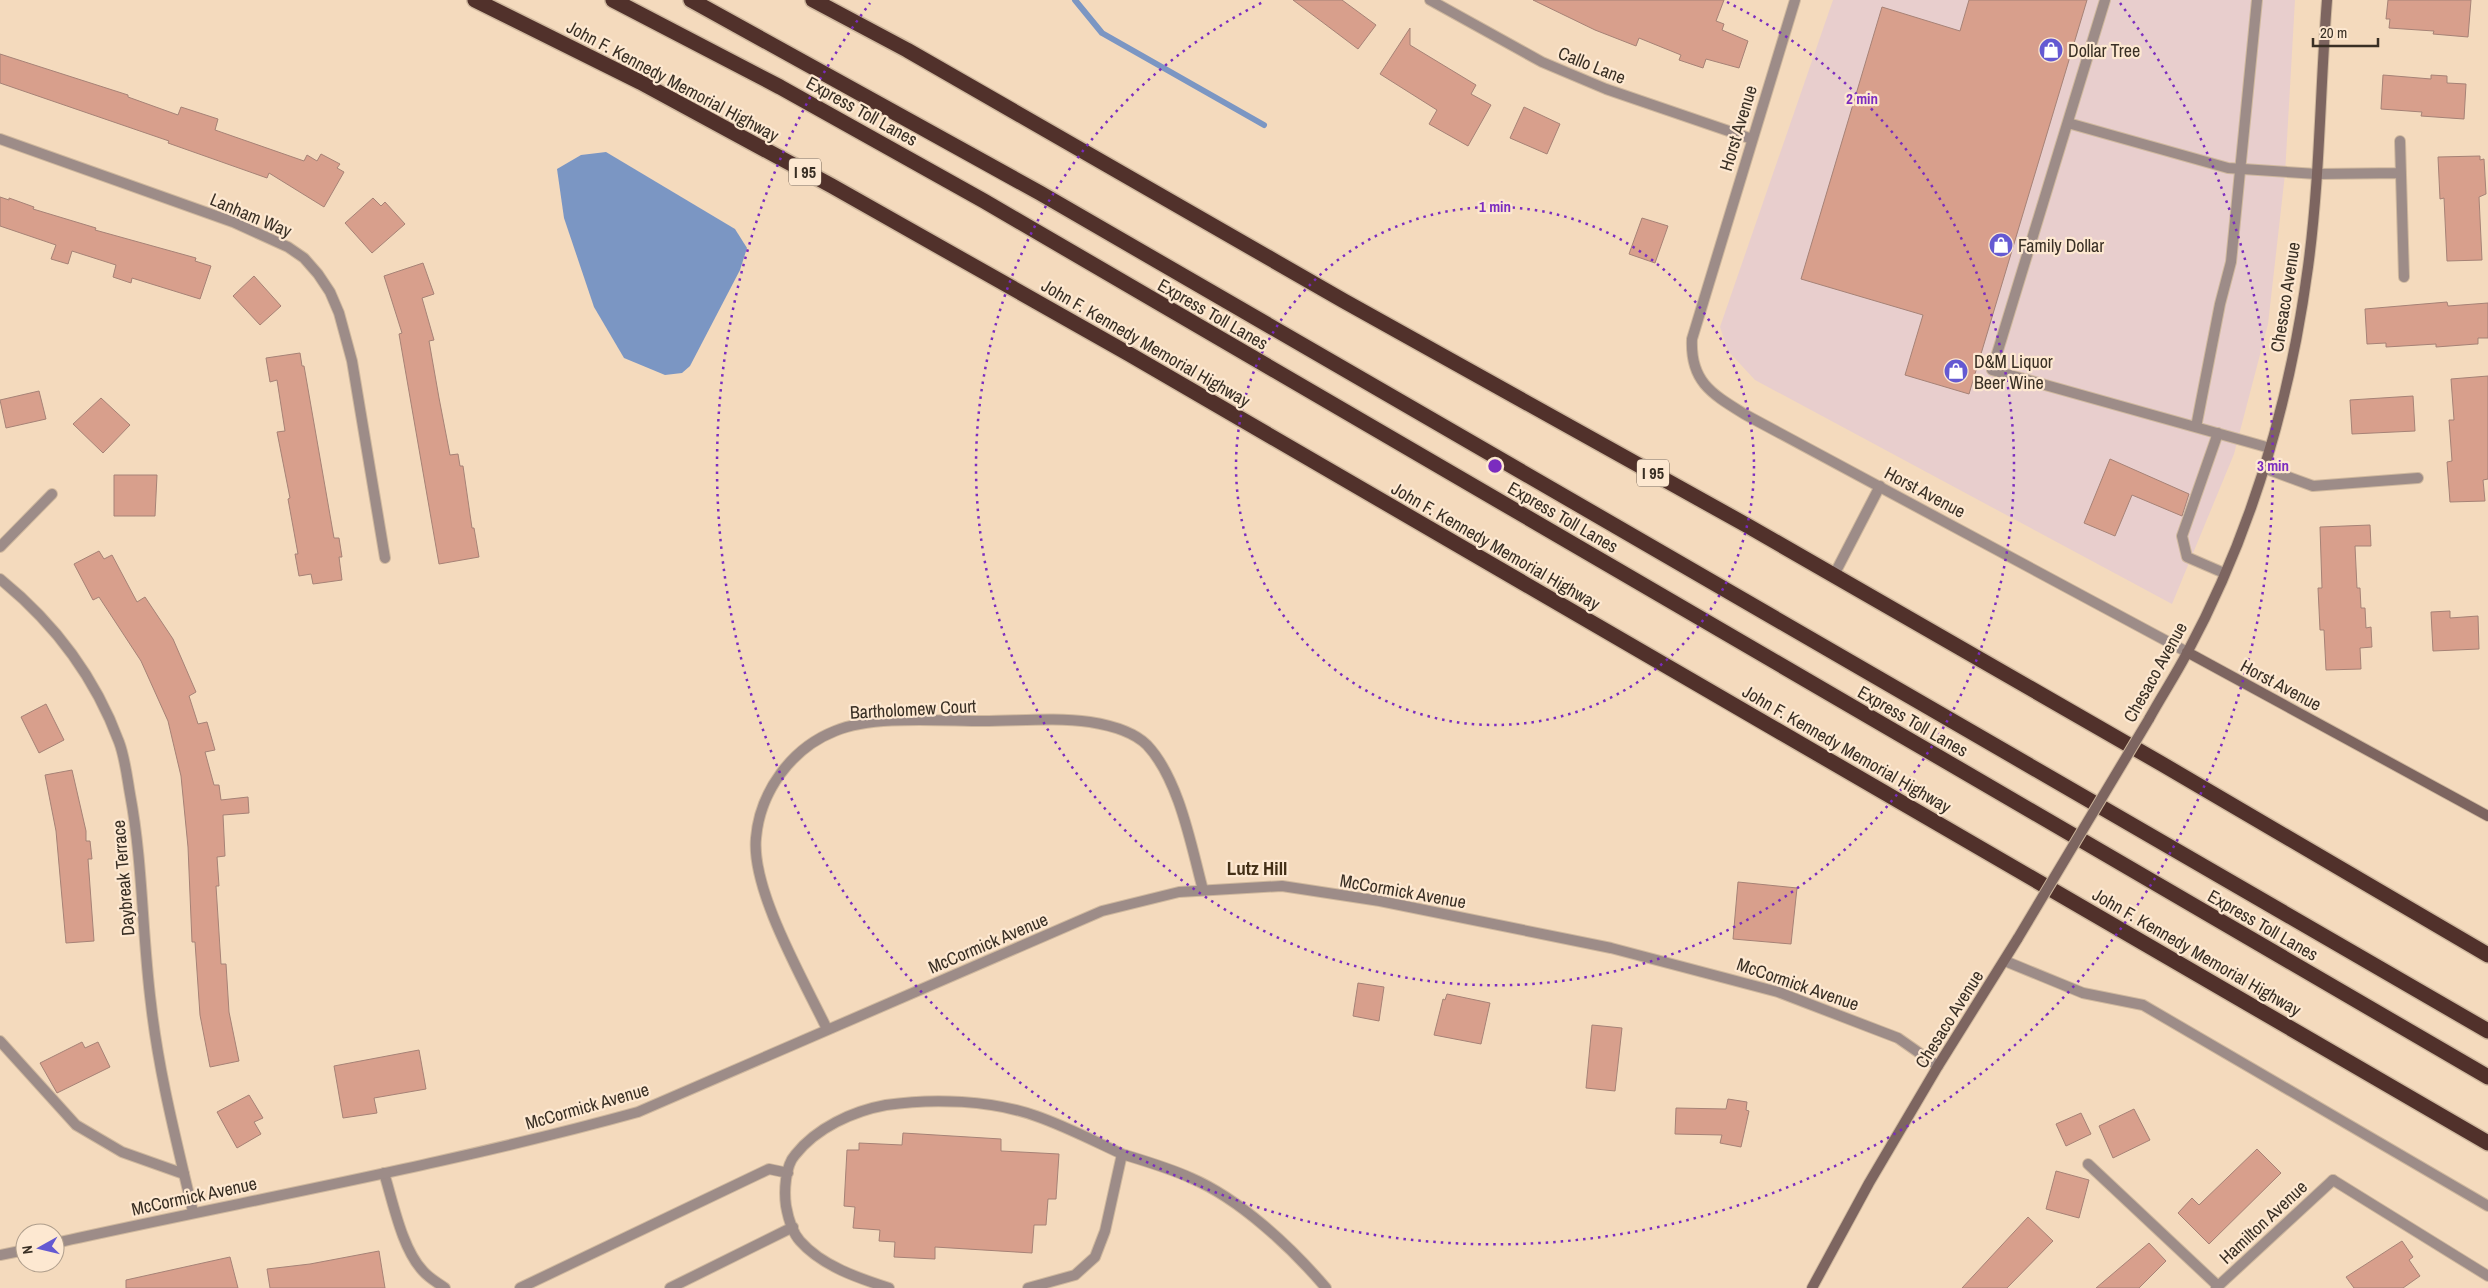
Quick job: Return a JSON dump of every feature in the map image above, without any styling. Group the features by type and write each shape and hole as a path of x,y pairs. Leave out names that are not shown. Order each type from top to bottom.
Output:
{"highway":[{"name":"John F. Kennedy Memorial Highway","path":"475,0 701,115 832,186 1129,354 2488,1143"},
{"name":"Express Toll Lanes","path":"613,0 780,87 976,196 2488,1077"},
{"name":"Express Toll Lanes","path":"691,0 1040,192 2488,1031"},
{"name":"I 95","path":"813,0 907,50 1344,301 1834,575 2488,955"}],"street":[{"name":"Callo Lane","path":"1430,0 1542,62 1606,89 1752,139"},
{"name":"Horst Avenue","path":"1795,0 1692,339 1693,364 1698,376 1708,389 1723,400 1880,486 2488,816"},
{"path":"2106,0 1992,370 2270,448"},
{"path":"2196,427 2220,304 2231,262 2242,170 2257,0"},
{"name":"Chesaco Avenue","path":"1812,1288 1869,1183 1938,1066 2005,960 2149,719 2187,652 2224,573 2264,468 2297,333 2308,267 2317,174 2327,0"},
{"path":"2068,123 2228,168 2317,174 2401,173"},
{"name":"Lanham Way","path":"0,139 259,233 288,247 304,258 330,292 339,313 352,361 385,558"},
{"path":"2400,141 2404,277"},
{"path":"2218,433 2182,536 2186,557 2224,573"},
{"path":"2264,468 2313,486 2418,478"},
{"path":"1834,575 1880,486"},
{"path":"0,547 52,494"},
{"name":"Daybreak Terrace","path":"0,579 50,626 81,664 101,701 120,743 137,828 150,1002 160,1069 193,1212"},
{"name":"Bartholomew Court","path":"827,1030 767,899 756,865 756,838 761,812 772,785 789,764 813,742 836,731 858,724 899,722 1066,720 1119,728 1146,744 1162,765 1186,827 1203,890"},
{"name":"McCormick Avenue","path":"65,1241 193,1212 384,1173 580,1128 638,1112 1102,911 1179,892 1282,886 1380,901 1611,948 1778,992 1898,1038 1938,1066"},
{"path":"2005,960 2083,993 2143,1005 2488,1206"},
{"path":"0,1041 76,1125 122,1152 184,1174"},
{"path":"889,1288 849,1274 825,1262 799,1240 785,1200 788,1172 794,1156 836,1121 884,1106 912,1102 951,1102 1010,1109 1035,1116 1122,1154 1192,1178 1233,1204 1274,1234 1304,1262 1326,1288"},
{"path":"1028,1288 1075,1275 1094,1258 1105,1231 1122,1154"},
{"path":"2088,1164 2217,1287"},
{"path":"520,1288 769,1169 788,1172"},
{"path":"384,1173 402,1230 413,1256 423,1272 445,1288"},
{"name":"Hamilton Avenue","path":"2217,1287 2333,1180 2488,1276"},
{"path":"670,1288 793,1227"},
{"path":"0,1255 15,1252"}],"shaded area":[{"path":"1833,0 2295,0 2285,174 2268,324 2234,454 2172,604 1755,380 1728,351 1720,327"}],"water":[{"path":"606,152 735,229 747,248 740,270 690,366 682,373 665,375 624,358 594,307 564,218 557,169 581,155"}],"building":[{"path":"1293,0 1342,0 1376,25 1358,49"},
{"path":"1533,0 1724,0 1716,21 1724,24 1722,30 1748,41 1739,68 1706,59 1703,68 1679,60 1681,55 1639,38 1636,46 1595,30"},
{"path":"1969,0 2087,0 1969,394 1905,375 1923,315 1801,279 1882,7 1960,31"},
{"path":"2388,0 2471,0 2468,37 2433,34 2434,31 2389,28 2390,19 2386,19"},
{"path":"1410,28 1410,45 1476,85 1471,94 1491,105 1468,146 1429,124 1437,110 1380,74"},
{"path":"0,54 128,95 128,97 178,115 181,107 218,119 215,130 304,161 307,155 317,161 321,154 340,164 337,168 344,172 324,207 269,173 267,178 168,143 169,141 0,83"},
{"path":"2383,75 2431,79 2431,75 2447,76 2447,83 2466,84 2464,119 2421,116 2422,112 2381,109"},
{"path":"1524,107 1560,124 1547,154 1510,138"},
{"path":"2480,156 2480,160 2484,159 2486,194 2479,197 2482,260 2447,261 2444,198 2440,199 2438,157"},
{"path":"0,197 9,200 9,198 34,207 33,209 96,228 95,230 196,258 195,261 211,266 200,299 132,278 131,283 113,277 116,265 72,251 68,264 51,259 56,245 0,226"},
{"path":"373,198 381,206 385,202 405,224 372,253 345,223"},
{"path":"1642,218 1668,226 1655,263 1629,254"},
{"path":"423,263 434,294 422,298 434,340 429,341 439,398 450,455 458,454 460,466 463,466 472,528 474,528 479,557 439,564 399,334 402,333 384,276"},
{"path":"254,276 281,306 260,325 233,296"},
{"path":"2447,302 2448,306 2488,303 2488,338 2478,338 2478,344 2436,347 2436,344 2386,347 2386,343 2367,344 2365,309"},
{"path":"300,353 302,366 304,366 334,538 339,538 342,557 339,557 342,580 313,584 311,574 299,576 295,554 298,554 288,499 290,498 277,432 285,431 277,380 270,382 266,358"},
{"path":"2488,376 2488,479 2483,480 2485,501 2450,502 2447,462 2452,461 2449,420 2454,420 2451,379"},
{"path":"39,391 46,419 6,428 0,400"},
{"path":"2413,396 2415,431 2352,434 2350,400"},
{"path":"101,398 130,425 103,453 73,424"},
{"path":"2110,459 2189,494 2182,516 2132,495 2115,536 2084,523"},
{"path":"114,475 157,475 155,516 114,516"},
{"path":"2370,525 2371,546 2355,546 2357,588 2360,588 2361,608 2365,608 2366,628 2371,627 2372,647 2360,648 2361,669 2326,670 2324,630 2320,630 2318,588 2322,588 2320,527"},
{"path":"99,551 104,559 112,555 137,602 145,597 173,639 196,692 189,696 198,724 207,722 215,750 205,752 214,785 219,785 221,800 248,797 249,813 223,815 225,856 217,857 219,886 216,886 221,964 226,964 229,1012 239,1061 210,1067 200,1015 195,942 192,942 188,847 181,776 168,721 141,661 99,597 93,600 74,564"},
{"path":"2450,611 2450,618 2478,616 2479,649 2433,651 2431,612"},
{"path":"46,704 64,740 39,753 21,717"},
{"path":"72,770 86,831 86,841 90,841 92,859 88,859 94,941 66,943 56,831 45,775"},
{"path":"1738,882 1797,888 1791,944 1733,939"},
{"path":"1358,983 1384,987 1379,1021 1353,1016"},
{"path":"1447,994 1490,1003 1481,1044 1434,1035 1443,999 1445,1000"},
{"path":"1592,1025 1622,1028 1615,1091 1586,1088"},
{"path":"82,1042 85,1048 98,1042 110,1067 57,1093 40,1063"},
{"path":"419,1050 426,1089 374,1098 377,1113 343,1118 334,1066"},
{"path":"249,1095 263,1118 254,1122 261,1134 237,1148 217,1112"},
{"path":"1728,1099 1747,1102 1746,1110 1749,1111 1741,1147 1720,1143 1722,1135 1675,1134 1676,1108 1726,1109"},
{"path":"2134,1109 2150,1140 2113,1158 2099,1126"},
{"path":"2081,1113 2091,1134 2066,1146 2056,1124"},
{"path":"903,1133 1001,1139 1001,1151 1059,1154 1056,1199 1048,1199 1046,1225 1034,1225 1032,1253 935,1247 935,1259 894,1257 895,1242 879,1241 880,1230 853,1228 855,1207 844,1206 847,1150 859,1150 859,1143 902,1145"},
{"path":"2257,1149 2281,1173 2209,1244 2178,1213 2192,1198 2199,1205"},
{"path":"2056,1171 2089,1180 2079,1218 2046,1209"},
{"path":"2028,1217 2053,1241 2007,1288 1962,1288"},
{"path":"2402,1241 2413,1257 2409,1260 2420,1276 2403,1288 2354,1288 2346,1277"},
{"path":"2149,1243 2166,1261 2139,1288 2096,1288"},
{"path":"379,1251 385,1288 270,1288 267,1269 310,1264"},
{"path":"230,1257 238,1288 126,1288 126,1280"}],"waterway":[{"path":"1075,0 1102,33 1264,125"}],"place":[{"name":"Dollar Tree","path":"2051,50"},
{"name":"Family Dollar","path":"2001,245"},
{"name":"D&M Liquor Beer Wine","path":"1956,371"}],"district":[{"name":"Lutz Hill","path":"1257,868"}]}
